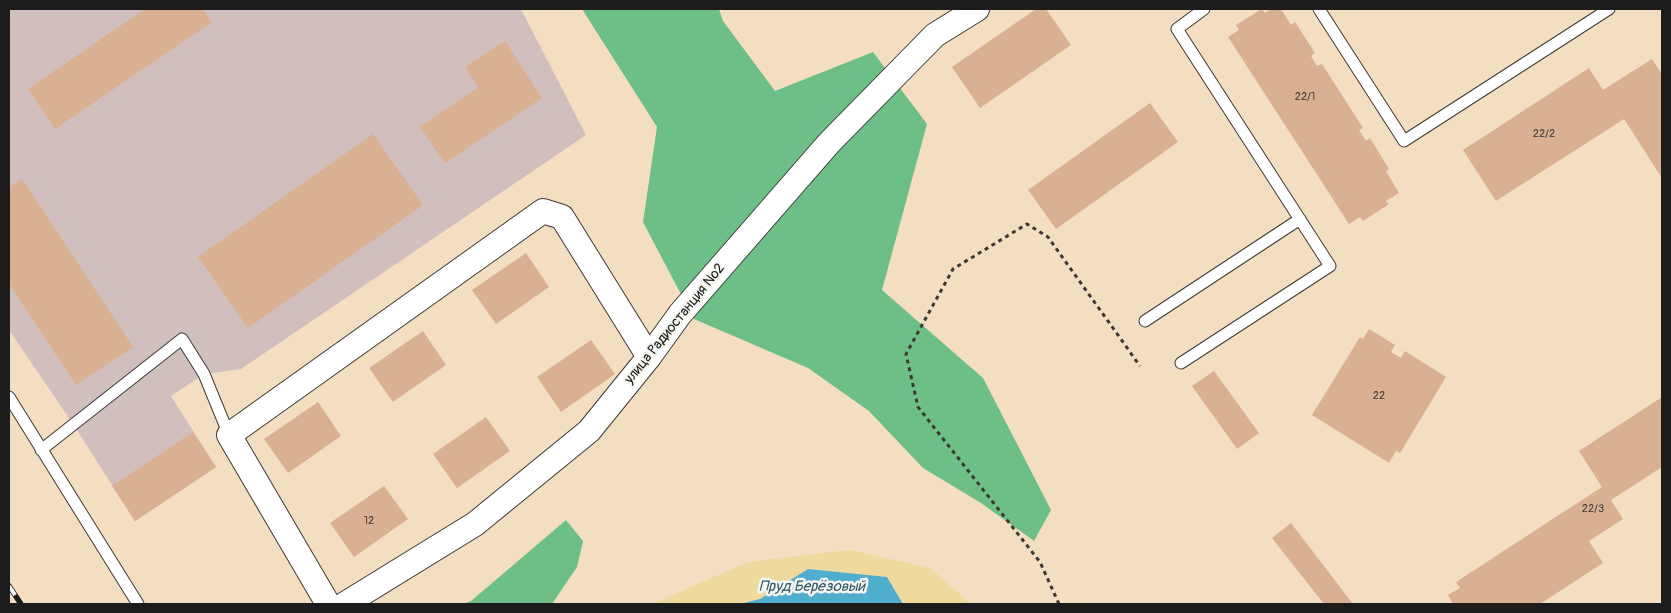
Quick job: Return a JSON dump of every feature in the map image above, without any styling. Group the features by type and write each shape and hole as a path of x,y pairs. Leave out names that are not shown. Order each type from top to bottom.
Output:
{"street":[{"name":"улица Радиостанция №2","path":"345,604 475,524 589,431 649,357 680,314 828,144 935,36 977,9"},
{"path":"328,604 229,435 543,211 562,217 649,357"}],"lane":[{"path":"1182,363 1330,266 1177,29 1204,9"},
{"path":"1319,9 1404,141 1609,9"},
{"path":"1145,321 1300,219"},
{"path":"41,450 182,339 204,374 229,435"},
{"path":"9,397 138,604"}],"path":[{"path":"1059,604 1040,562 918,407 906,354 953,269 1026,224 1048,237 1140,366"}],"shaded area":[{"path":"9,9 521,9 586,135 241,369 204,374 171,396 216,467 135,521 73,424 9,330"}],"green space":[{"path":"582,9 719,9 723,21 775,91 873,52 927,124 882,290 983,378 1051,510 1034,541 981,503 923,468 869,411 808,368 694,319 643,222 657,127"},
{"path":"566,520 583,541 577,567 552,604 463,604 471,601"}],"sand":[{"path":"850,550 930,568 971,604 903,604 887,577 808,569 760,599 740,604 652,604 748,562"}],"water":[{"name":"Пруд Берёзовый","path":"808,569 887,577 903,604 740,604 760,599"}],"building":[{"path":"145,9 202,9 212,22 55,129 28,89"},
{"path":"1036,9 1046,9 1071,45 980,108 952,67"},
{"path":"1262,9 1265,13 1271,9 1281,9 1291,25 1295,22 1315,53 1311,56 1317,66 1322,64 1363,128 1359,130 1366,141 1370,138 1389,169 1386,171 1399,193 1386,201 1389,204 1363,221 1360,217 1349,224 1228,37 1239,30 1236,25"},
{"path":"505,41 542,98 445,163 420,127 483,84 478,87 465,67"},
{"path":"1652,59 1662,74 1662,178 1624,119 1496,201 1463,150 1589,68 1603,90"},
{"path":"1150,103 1178,142 1056,229 1028,190"},
{"path":"373,134 423,205 248,328 198,257"},
{"path":"22,179 133,347 76,385 9,284 9,187"},
{"path":"526,253 549,287 496,324 472,290"},
{"path":"1369,329 1395,345 1391,352 1401,358 1405,351 1446,377 1400,453 1396,451 1389,463 1312,415 1360,337 1363,339"},
{"path":"423,331 446,365 393,402 369,368"},
{"path":"591,340 615,374 561,412 537,377"},
{"path":"1214,371 1259,433 1237,449 1192,386"},
{"path":"1662,397 1662,467 1611,500 1623,519 1589,541 1603,563 1540,604 1453,604 1448,595 1460,588 1456,582 1602,487 1579,451"},
{"path":"318,402 341,436 288,473 264,439"},
{"path":"486,417 510,451 457,488 433,454"},
{"path":"193,432 216,467 135,521 112,486"},
{"path":"384,486 408,519 354,557 330,523"},
{"path":"1291,523 1353,604 1324,604 1272,538"}],"railway":[{"path":"9,586 21,604"}]}
